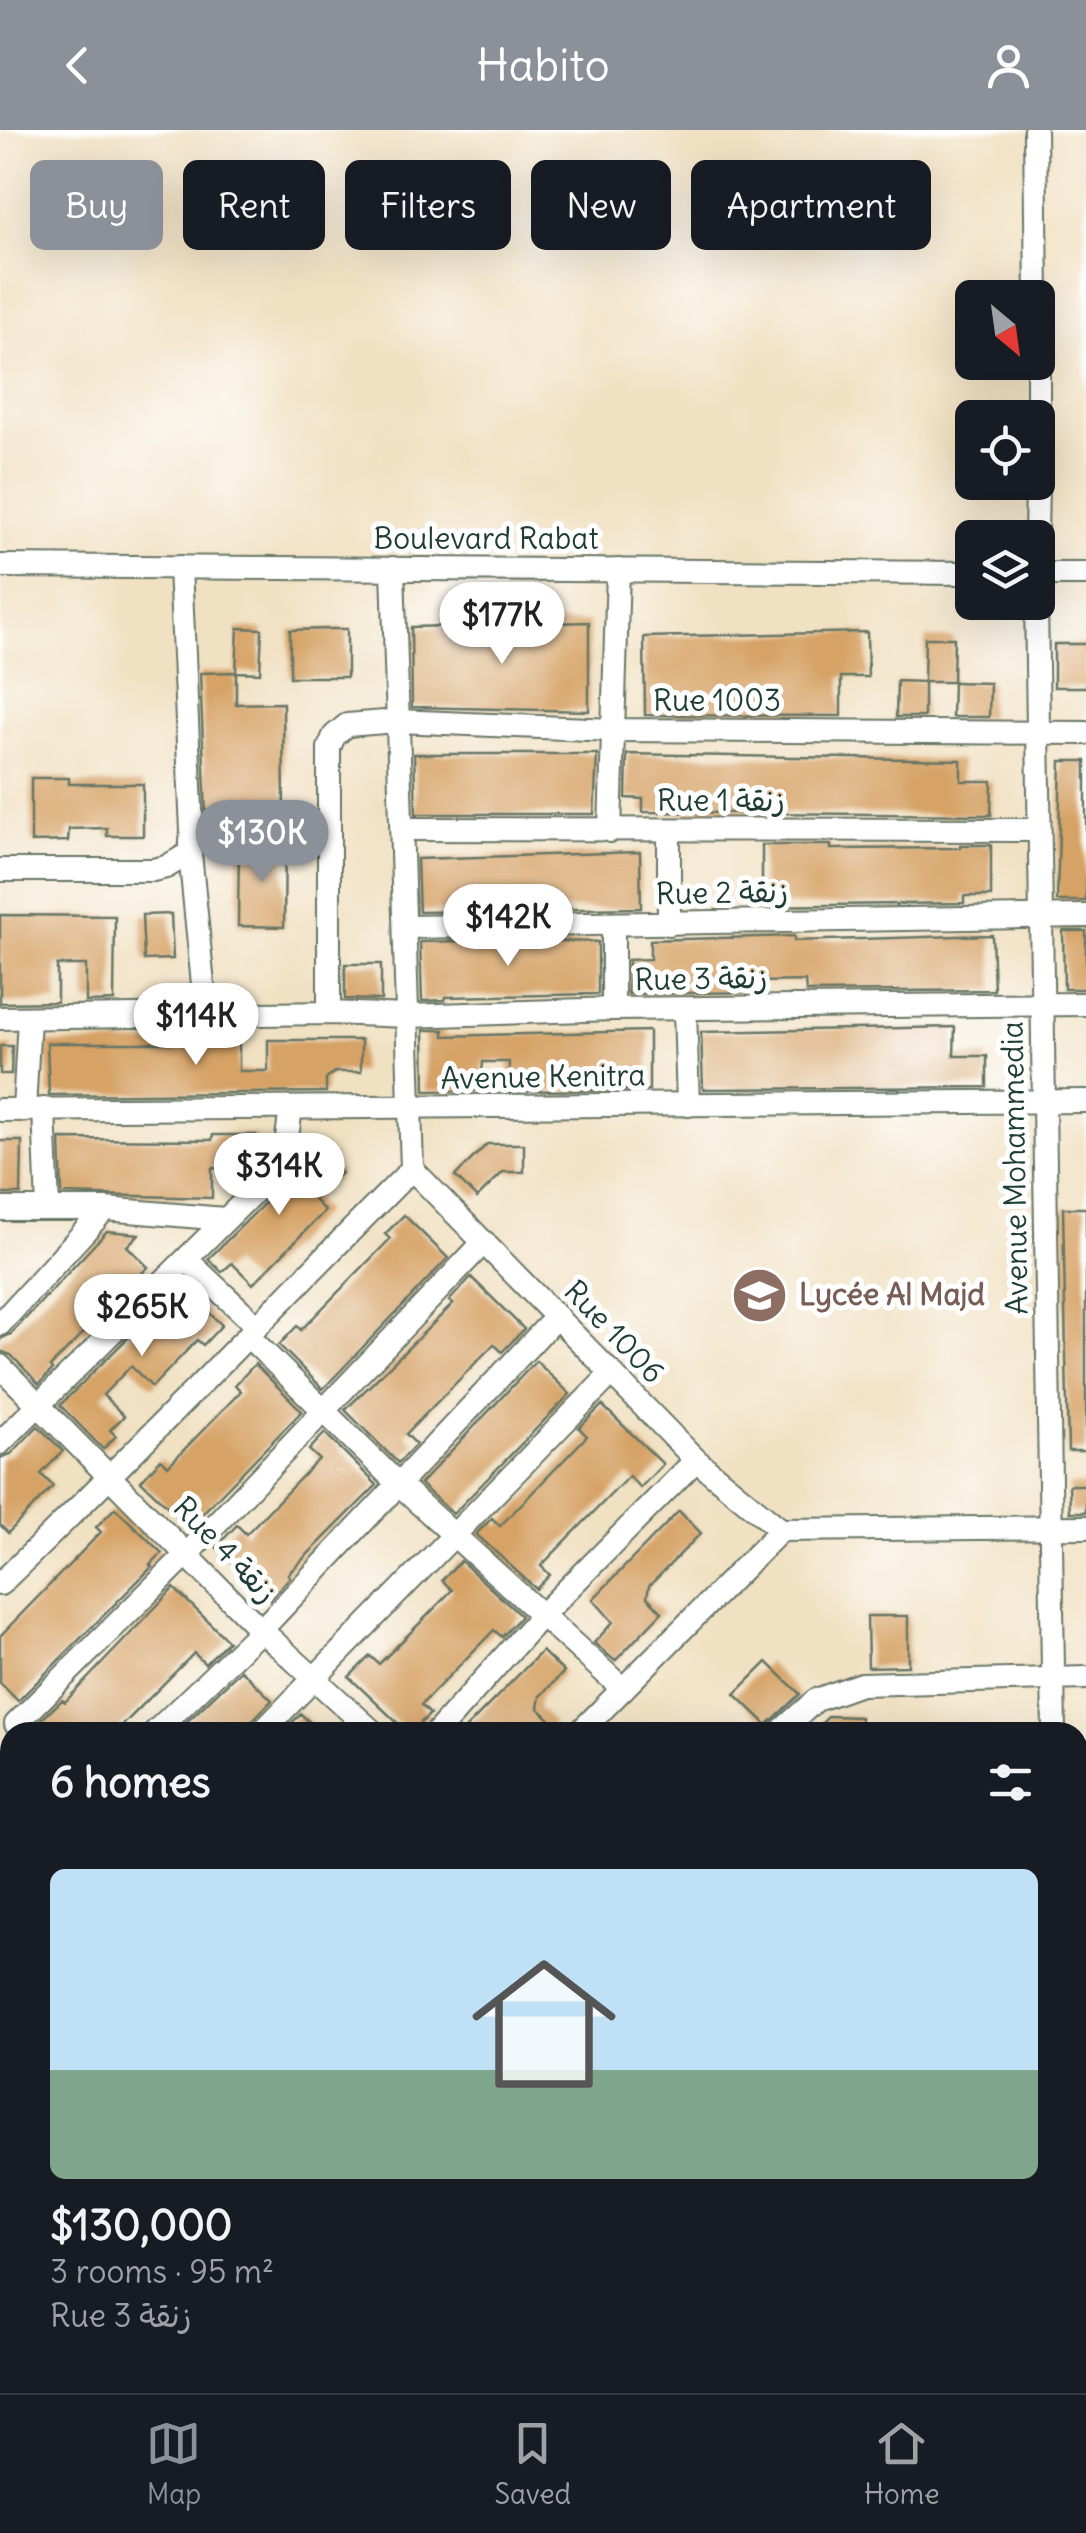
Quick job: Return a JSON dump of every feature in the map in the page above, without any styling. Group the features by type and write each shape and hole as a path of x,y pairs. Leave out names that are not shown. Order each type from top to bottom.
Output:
{"street":[{"path":"1035,130 1037,280"},
{"name":"Boulevard Rabat","path":"0,566 955,573"},
{"path":"180,567 190,853 206,1015"},
{"path":"0,1584 112,1478 412,1168 393,568"},
{"path":"610,831 618,570"},
{"path":"1055,574 1086,574"},
{"name":"Avenue Mohammedia","path":"1036,620 1054,1722"},
{"name":"Rue 1003","path":"329,1013 329,748 334,736 347,724 396,721 614,730 1086,733"},
{"name":"Rue 1 زنقة","path":"402,829 1040,830"},
{"path":"669,831 669,924"},
{"path":"0,870 154,870 190,853"},
{"path":"1041,918 1086,916"},
{"name":"Rue 2 زنقة","path":"405,927 1041,918"},
{"path":"613,925 613,1009"},
{"name":"Rue 3 زنقة","path":"0,1018 329,1013 408,1016 613,1009 1086,1004"},
{"path":"685,1009 688,1105"},
{"path":"30,1018 22,1110 48,1209"},
{"name":"Avenue Kenitra","path":"22,1110 1086,1101"},
{"path":"0,1443 278,1168 286,1146 291,1108"},
{"name":"Rue 1006","path":"412,1168 696,1460 781,1530"},
{"path":"0,1209 105,1209 224,1218"},
{"path":"0,1324 105,1209"},
{"path":"14,1721 188,1554 484,1242"},
{"path":"187,1260 323,1411 540,1616 624,1689"},
{"path":"165,1722 261,1630 556,1316"},
{"name":"Rue 4 زنقة","path":"0,1366 261,1630 361,1722"},
{"path":"272,1722 612,1373"},
{"path":"445,1722 540,1616 696,1460"},
{"path":"590,1722 781,1530 1086,1527"},
{"path":"791,1722 816,1700 861,1684 1086,1678"}],"building":[{"path":"589,622 589,711 412,707 411,627"},
{"path":"238,628 262,629 260,673 236,672"},
{"path":"347,629 347,677 290,677 290,630"},
{"path":"867,632 868,677 841,677 841,716 645,715 644,637"},
{"path":"925,638 954,638 953,682 924,682"},
{"path":"1054,644 1086,644 1086,687 1054,687"},
{"path":"236,672 236,704 283,703 284,814 206,815 200,673"},
{"path":"897,681 924,682 924,717 896,717"},
{"path":"953,682 990,683 989,717 952,717"},
{"path":"414,754 597,754 594,814 416,814"},
{"path":"627,754 961,760 961,781 992,781 991,815 643,812 643,799 626,798"},
{"path":"1061,761 1086,761 1086,901 1057,901"},
{"path":"31,778 69,778 69,784 143,784 143,836 107,836 107,828 69,829 68,841 31,842"},
{"path":"239,843 285,843 284,927 238,926"},
{"path":"762,845 831,845 831,849 991,845 991,896 964,896 964,903 762,906"},
{"path":"640,852 641,908 419,912 417,859"},
{"path":"171,914 173,959 144,960 142,915"},
{"path":"0,915 115,916 114,1001 86,1002 86,965 57,965 57,1002 0,1003"},
{"path":"1063,931 1086,931 1086,989 1064,989"},
{"path":"992,935 994,990 806,992 805,981 757,982 757,992 628,994 628,960 650,959 650,940 794,936 794,941"},
{"path":"420,942 598,942 598,994 446,997 422,1001"},
{"path":"345,964 381,964 381,1000 345,999"},
{"path":"955,1027 954,1056 987,1056 987,1087 703,1089 701,1032"},
{"path":"424,1030 444,1030 444,1036 649,1031 649,1090 509,1091 509,1062 483,1062 480,1091 425,1091"},
{"path":"268,1040 361,1040 361,1072 335,1072 326,1079 326,1092 49,1095 47,1043 239,1043 239,1071 268,1071"},
{"path":"0,1046 12,1046 11,1074 0,1074"},
{"path":"213,1135 256,1135 256,1169 212,1168 212,1198 62,1194 60,1139 212,1140"},
{"path":"0,1141 22,1141 21,1194 0,1194"},
{"path":"311,1143 341,1173 314,1200 325,1211 253,1284 232,1263 222,1272 208,1259 289,1179 298,1156"},
{"path":"487,1144 524,1144 524,1172 503,1172 477,1198 455,1176"},
{"path":"1063,1208 1086,1208 1086,1451 1068,1451"},
{"path":"404,1215 448,1258 323,1389 279,1345 297,1326 301,1330 390,1239 385,1234"},
{"path":"107,1231 139,1234 127,1246 148,1267 50,1367 52,1370 39,1384 11,1355 0,1351 0,1339 11,1334"},
{"path":"471,1277 524,1329 502,1352 494,1344 406,1434 416,1444 398,1463 345,1410 453,1304 449,1301"},
{"path":"186,1280 200,1293 194,1298 222,1325 203,1345 197,1340 152,1387 131,1366 103,1395 124,1416 110,1430 116,1436 103,1449 60,1405"},
{"path":"536,1361 570,1394 453,1514 420,1484"},
{"path":"255,1364 302,1411 189,1527 141,1481 161,1459 168,1466 241,1391 235,1385"},
{"path":"602,1405 663,1464 640,1488 629,1476 541,1566 550,1575 536,1589 476,1534 492,1518 500,1526 587,1436 579,1428"},
{"path":"38,1426 63,1451 41,1474 53,1486 8,1533 0,1525 0,1458 11,1454"},
{"path":"325,1433 377,1485 288,1574 290,1577 270,1599 216,1547 237,1525 246,1534 319,1459 309,1450"},
{"path":"1069,1485 1086,1485 1086,1512 1070,1512"},
{"path":"115,1508 162,1553 18,1701 0,1683 0,1636 101,1532 96,1527"},
{"path":"679,1511 701,1533 649,1586 647,1597 662,1612 615,1661 594,1643 613,1622 593,1599"},
{"path":"461,1561 521,1616 502,1637 494,1630 421,1705 430,1714 422,1722 396,1722 349,1677 370,1656 379,1664 452,1590 442,1580"},
{"path":"174,1588 228,1641 205,1664 194,1653 126,1722 41,1720 62,1700 65,1702"},
{"path":"867,1616 908,1616 908,1666 868,1667"},
{"path":"542,1651 564,1672 540,1696 538,1708 553,1722 472,1722"},
{"path":"767,1662 800,1694 770,1722 764,1722 735,1694"},
{"path":"241,1670 272,1700 251,1722 186,1722"},
{"path":"301,1714 309,1722 293,1722"},
{"path":"829,1716 860,1717 860,1722 823,1722"}],"place":[{"name":"Lycée Al Majd","path":"760,1295"}]}
